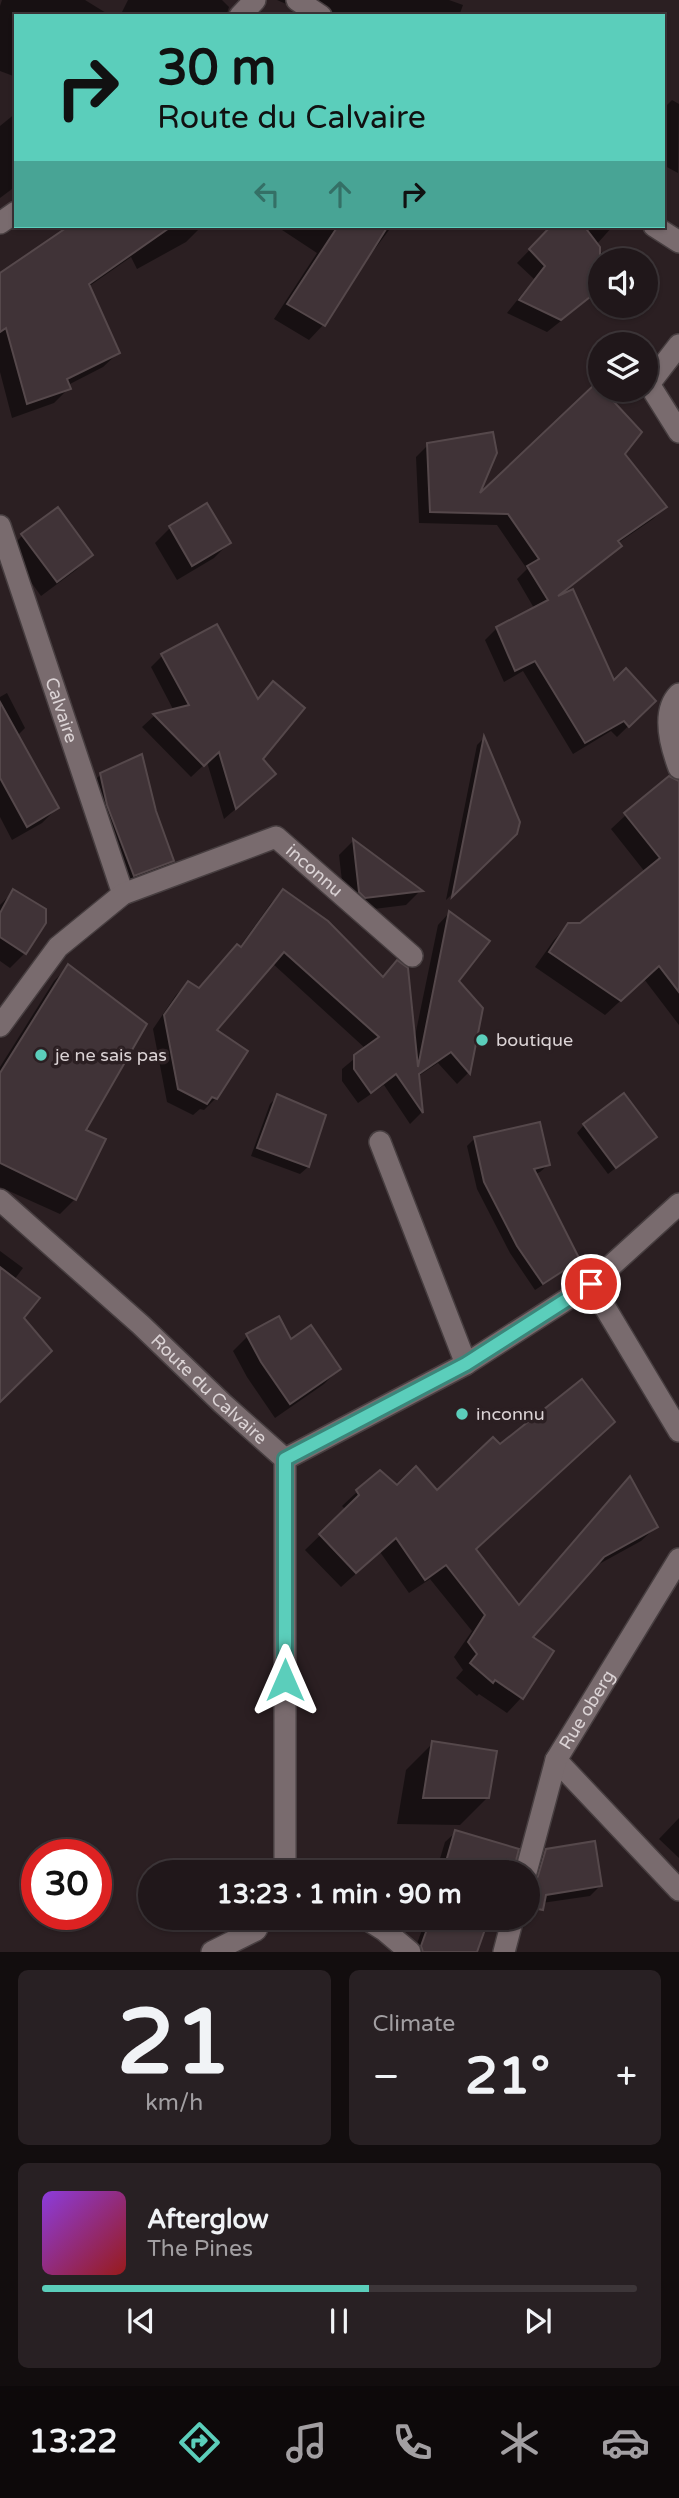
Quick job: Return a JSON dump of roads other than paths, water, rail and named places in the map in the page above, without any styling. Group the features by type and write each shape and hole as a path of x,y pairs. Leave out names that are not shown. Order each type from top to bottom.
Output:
{"street":[{"path":"242,14 255,0"},
{"path":"297,0 318,14"},
{"path":"657,228 679,242"},
{"path":"679,345 649,384 679,432"},
{"name":"Calvaire","path":"0,526 123,894"},
{"path":"679,694 674,699 668,723 679,768"},
{"name":"inconnu","path":"123,894 276,837 412,956"},
{"path":"0,1026 58,947 123,894"},
{"path":"380,1142 466,1364"},
{"name":"Route du Calvaire","path":"0,1200 141,1325 285,1459"},
{"path":"285,1860 285,1459 466,1364 591,1284 679,1205"},
{"path":"591,1284 679,1431"},
{"name":"Rue oberg","path":"529,1860 556,1760 679,1559"},
{"path":"556,1760 679,1890"},
{"path":"212,1952 256,1930"},
{"path":"384,1930 410,1952"},
{"path":"504,1952 510,1930"}],"place":[{"name":"boutique","path":"482,1040"},
{"name":"je ne sais pas","path":"41,1055"},
{"name":"inconnu","path":"462,1414"}]}
